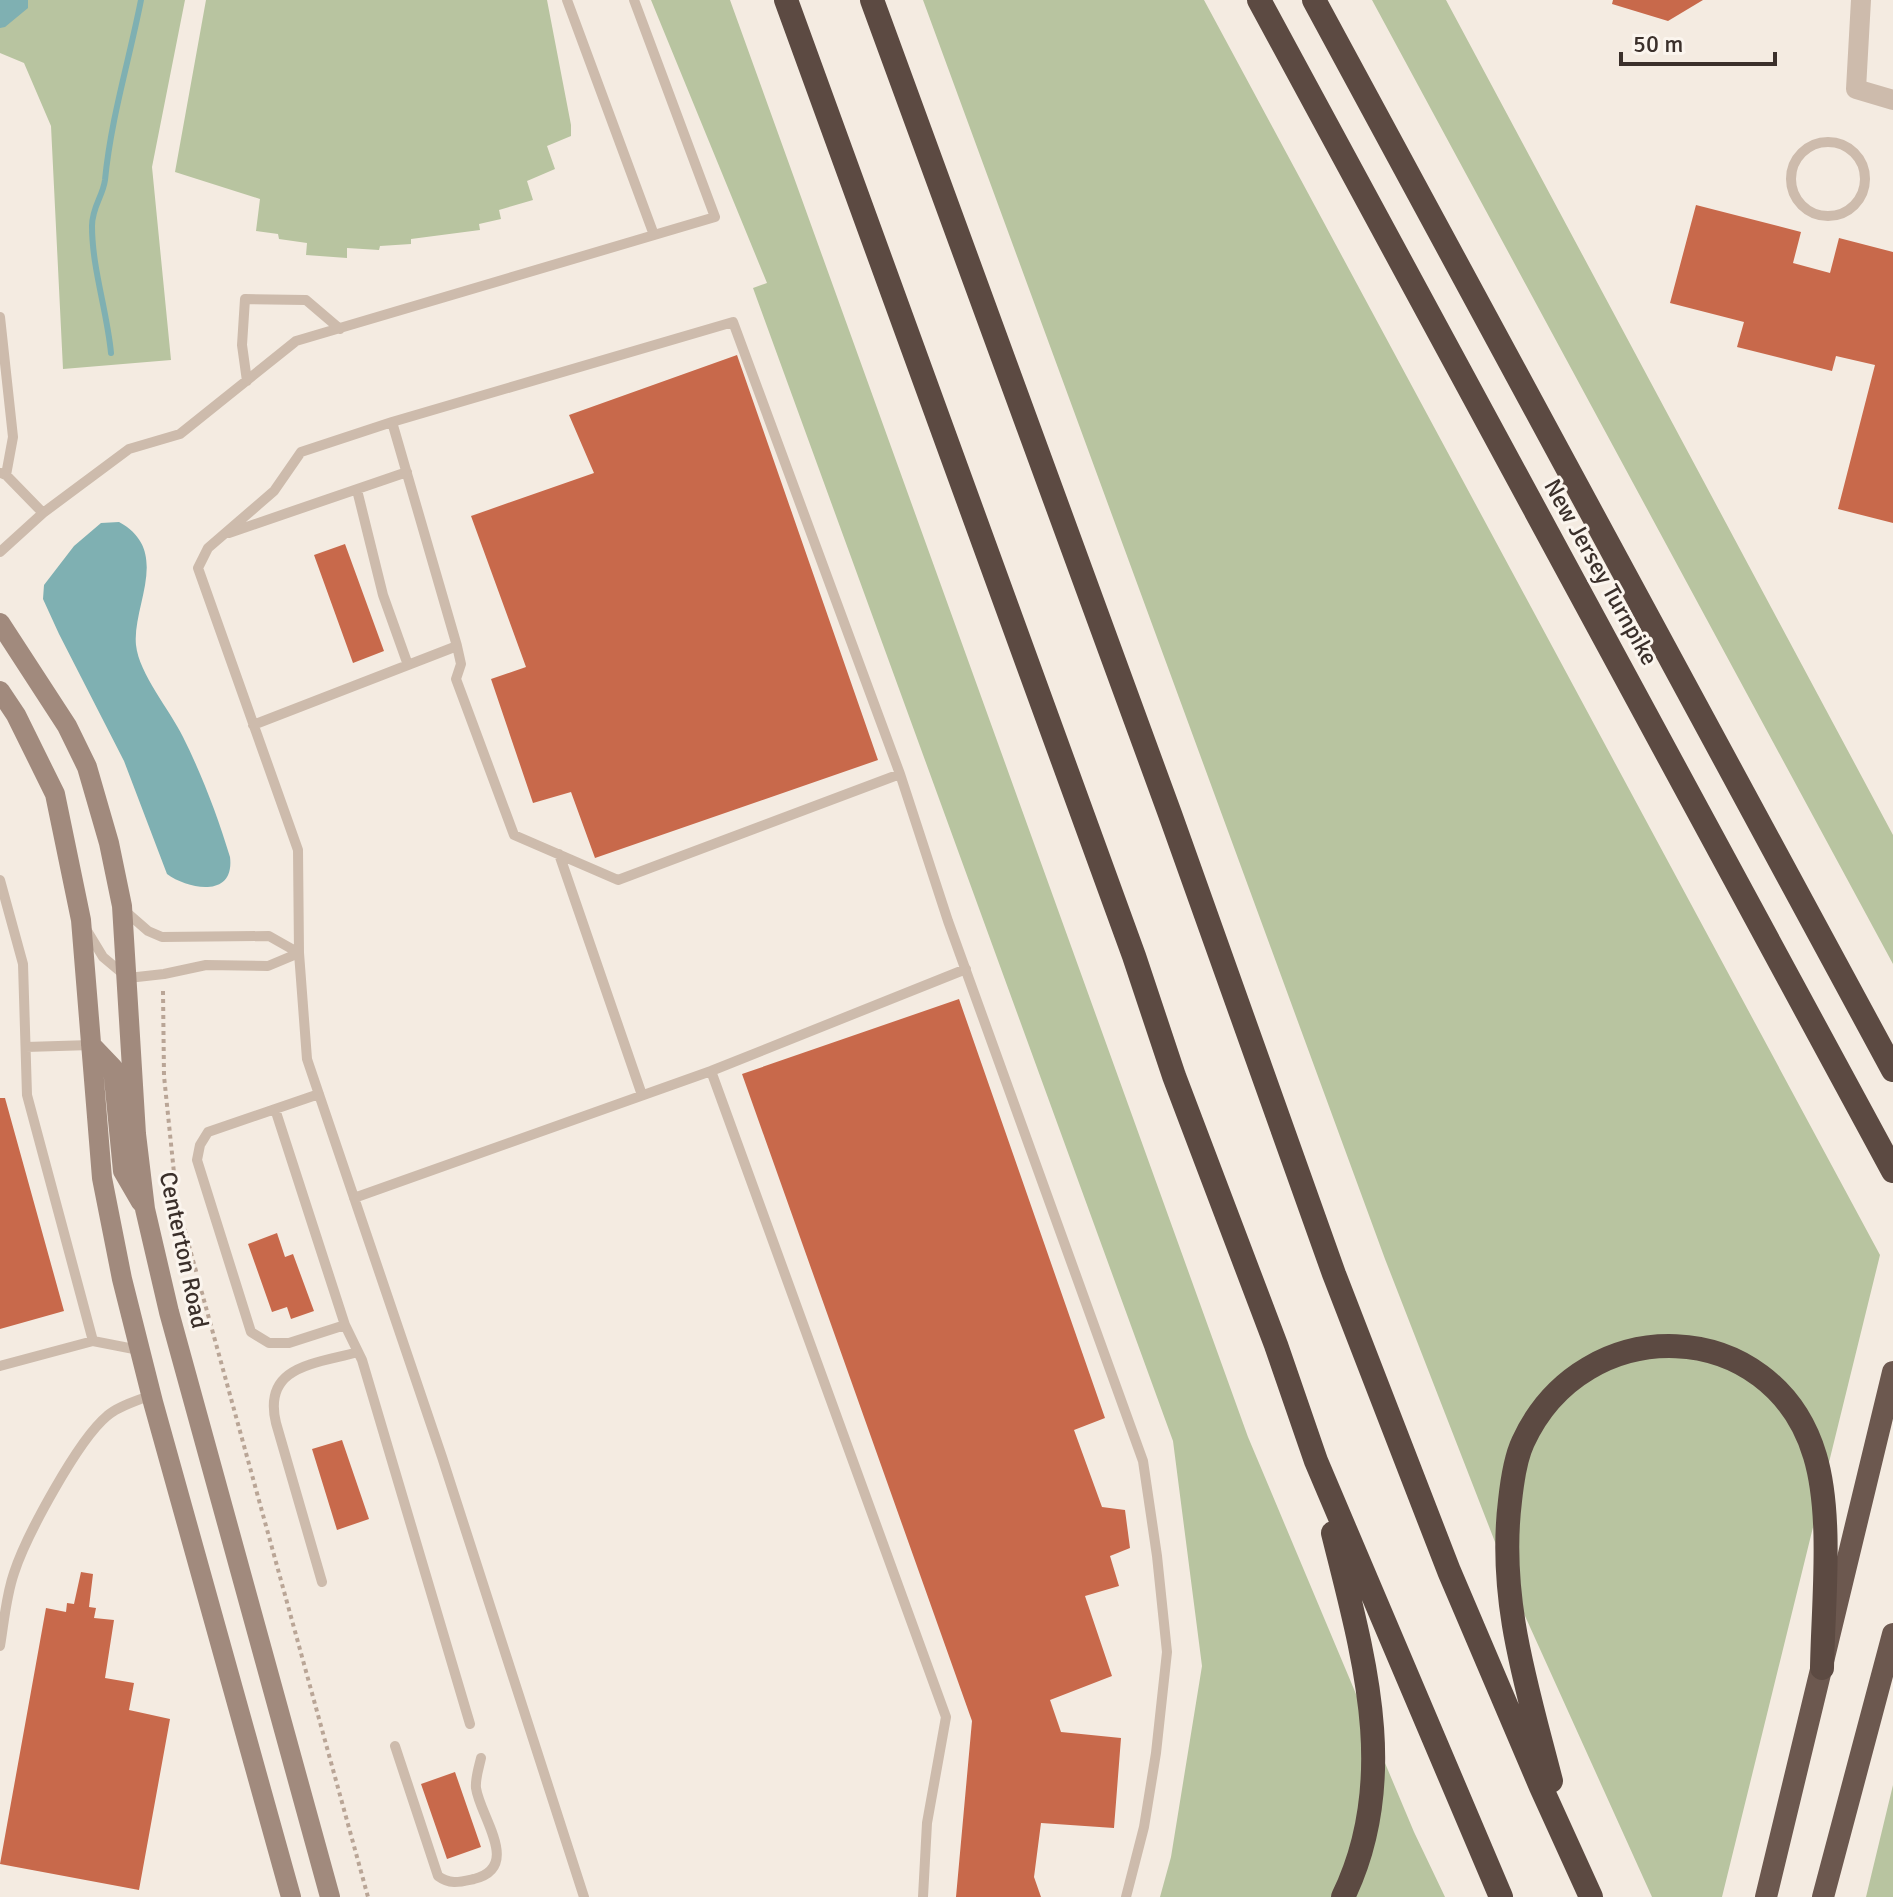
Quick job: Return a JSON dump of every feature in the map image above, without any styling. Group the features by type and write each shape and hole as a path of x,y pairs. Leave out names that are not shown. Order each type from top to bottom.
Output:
{"highway":[{"path":"786,0 1316,1461 1501,1897"},
{"path":"872,0 1170,814 1334,1274 1449,1571 1591,1897"},
{"name":"New Jersey Turnpike","path":"1259,0 1893,1171"},
{"name":"New Jersey Turnpike","path":"1314,0 1893,1070"},
{"path":"1569,1849 1513,1630 1507,1581 1506,1533 1511,1487 1522,1444 1544,1406 1572,1378 1605,1357 1641,1347 1678,1345 1715,1353 1749,1368 1778,1391 1800,1421 1815,1455 1823,1493 1822,1668"},
{"path":"1766,1897 1893,1372"},
{"path":"1316,1461 1359,1641 1374,1733 1369,1826 1355,1872 1343,1897"},
{"path":"1823,1897 1893,1634"}],"main road":[{"name":"Centerton Road","path":"0,623 67,726 87,767 109,843 122,906 136,1134 145,1209 169,1312 330,1897"},
{"path":"0,691 16,715 55,794 81,920 102,1178 122,1279 151,1395 291,1897"},
{"path":"91,1045 113,1068 123,1171 145,1209"}],"street":[{"path":"1861,0 1856,89 1893,100"}],"lane":[{"path":"567,0 654,235"},
{"path":"0,552 43,513 129,449 180,434 296,341 715,217 634,0"},
{"path":"1828,142 1851,150 1859,159 1865,183 1855,205 1845,212 1822,216 1801,205 1791,183 1797,160 1816,144 1828,142"},
{"path":"247,381 242,345 245,299 306,300 340,329"},
{"path":"0,317 13,437 3,474 43,513"},
{"path":"584,1897 442,1457 307,1059 299,953 298,850 198,568 208,548 274,491 301,452 392,422 733,322 900,774 966,969 1143,1461 1167,1652 1144,1827 1126,1897"},
{"path":"392,422 457,646 461,664 456,679 514,835 618,880 900,774"},
{"path":"224,535 407,472"},
{"path":"357,490 383,595 408,665"},
{"path":"253,725 457,646"},
{"path":"559,854 642,1095"},
{"path":"0,880 23,964 27,1095 93,1341"},
{"path":"122,906 134,921 162,937 269,936 299,953"},
{"path":"81,920 103,957 128,978 206,965 268,966 299,953"},
{"path":"354,1198 711,1071 966,969"},
{"path":"26,1047 91,1045"},
{"path":"711,1071 946,1717 927,1823 923,1897"},
{"path":"319,1094 208,1132 200,1145 197,1160 251,1332 269,1343 289,1343 345,1325"},
{"path":"275,1109 345,1325 358,1352 470,1724"},
{"path":"0,1366 93,1341 139,1350"},
{"path":"322,1582 276,1423 274,1391 290,1372 358,1352"},
{"path":"0,1646 13,1575 76,1455 92,1430 109,1413 151,1395"},
{"path":"395,1746 438,1876 454,1883 483,1876 494,1867 498,1854 475,1787 481,1758"}],"path":[{"path":"163,991 164,1076 177,1202 368,1897"}],"green space":[{"path":"0,0 185,0 152,167 171,360 63,369 51,126 24,63 0,53"},
{"path":"206,0 547,0 571,136 547,146 555,169 527,181 533,200 499,210 501,219 479,224 480,230 411,239 411,244 380,246 379,250 347,248 347,258 306,255 307,243 279,239 278,234 256,231 260,199 175,172"},
{"path":"651,0 730,0 1248,1437 1414,1832 1445,1897 1160,1897 1171,1857 1202,1666 1173,1441 753,288 767,283"},
{"path":"923,0 1204,0 1880,1255 1722,1897 1652,1897 1516,1596 1385,1259"},
{"path":"1372,0 1446,0 1893,835 1893,964"},
{"path":"1893,1785 1893,1897 1866,1897"}],"water":[{"path":"0,0 28,0 28,8 0,28"},
{"path":"119,522 135,534 147,563 136,629 138,656 190,751 230,857 230,870 218,885 187,884 167,874 124,761 43,599 44,585 74,546 101,523"}],"building":[{"path":"1613,0 1703,0 1668,21 1612,4"},
{"path":"1696,205 1801,232 1793,263 1830,273 1839,238 1893,252 1893,523 1838,509 1875,365 1836,356 1832,371 1737,347 1744,322 1670,303"},
{"path":"737,355 878,760 595,858 571,792 533,803 491,679 526,667 471,516 594,473 569,415"},
{"path":"345,544 384,651 353,663 314,555"},
{"path":"959,999 1105,1418 1074,1430 1102,1507 1125,1510 1130,1548 1110,1556 1119,1586 1085,1596 1112,1676 1050,1700 1061,1732 1121,1738 1114,1828 1041,1823 1034,1877 1041,1897 956,1897 972,1721 742,1074"},
{"path":"0,1098 5,1098 64,1311 0,1329"},
{"path":"277,1233 285,1257 293,1254 314,1311 291,1319 287,1307 272,1312 248,1244"},
{"path":"342,1440 369,1519 337,1530 312,1449"},
{"path":"81,1572 93,1574 89,1607 96,1608 94,1618 114,1620 105,1678 134,1683 129,1710 170,1719 139,1890 0,1864 46,1608 66,1612 67,1603 74,1604"},
{"path":"455,1772 481,1847 447,1859 421,1784"}],"waterway":[{"path":"111,353 94,258 92,219 104,186 116,112 141,0"}]}
